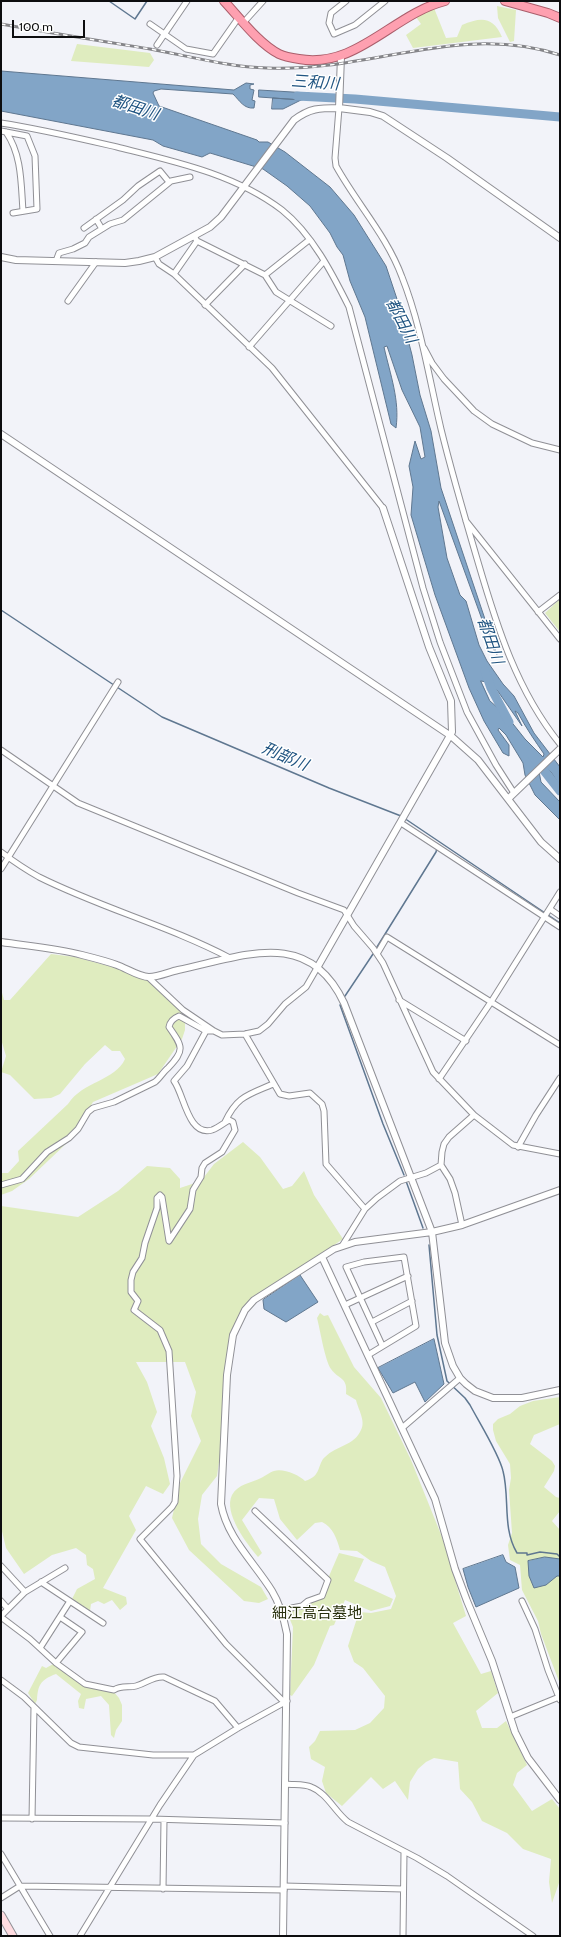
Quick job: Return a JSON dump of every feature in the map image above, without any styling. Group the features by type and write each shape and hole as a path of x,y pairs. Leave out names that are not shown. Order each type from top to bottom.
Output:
{"highway":[{"path":"224,1 268,46 287,57 305,60 323,60 342,57 359,49 421,9 445,1"},
{"path":"505,1 548,12 560,18"}],"main road":[{"path":"1,1914 13,1936"}],"street":[{"path":"157,45 187,1"},
{"path":"150,24 186,49 213,54 241,19 264,1"},
{"path":"346,1 332,14 329,23 334,34 355,25 385,1"},
{"path":"342,57 334,158 336,166 382,236 395,261 406,289 422,346 441,428 490,602 510,657 528,699 541,720 560,744"},
{"path":"1,257 16,260 125,263 155,257 195,238 221,217 294,120 305,111 339,106 383,116 448,158 560,238"},
{"path":"1,123 74,137 174,161 219,175 244,186 283,211 309,240 324,261 349,307 423,588 440,642 467,712 496,765 516,791"},
{"path":"2,132 28,136 35,156 37,209 13,213"},
{"path":"2,132 13,143 19,161 23,211"},
{"path":"84,228 160,171 169,182"},
{"path":"56,261 59,253 73,249 85,243 89,237 102,229 123,220 169,182 190,177"},
{"path":"96,219 102,229"},
{"path":"195,238 265,275 276,292 331,326"},
{"path":"174,274 195,238"},
{"path":"265,275 309,240"},
{"path":"1,942 81,955 116,965 148,977 183,1010 214,1031 222,1034 245,1034 259,1031 268,1024 285,1004 306,987 452,732 451,701 424,635 383,508 272,368 174,274 159,264 155,257"},
{"path":"249,347 324,261"},
{"path":"68,301 96,262"},
{"path":"205,305 245,264"},
{"path":"422,346 426,350 432,364 474,412 492,424 532,443 560,450"},
{"path":"1,434 451,736 478,760 541,842 560,859"},
{"path":"466,521 560,639"},
{"path":"538,612 560,595"},
{"path":"1,869 118,682"},
{"path":"508,799 560,749"},
{"path":"1,750 78,802 344,910 354,926 377,954 432,1072 439,1080 474,1116 513,1145 560,1154"},
{"path":"403,819 437,845 560,927"},
{"path":"1,852 38,876 230,958"},
{"path":"439,1080 466,1041 560,892"},
{"path":"550,909 560,916"},
{"path":"377,954 387,937 560,1045"},
{"path":"148,977 250,954 278,952 306,961 330,979 344,1003 432,1232 446,1343 450,1361 460,1378 476,1391 493,1398 522,1398 560,1390"},
{"path":"399,1000 466,1041"},
{"path":"1,1185 22,1178 47,1152 69,1138 78,1129 88,1112 93,1108 114,1102 155,1082 160,1078 180,1053 181,1047 169,1027 170,1023 175,1018 179,1016 206,1031 214,1031"},
{"path":"206,1031 187,1066 174,1082 180,1089 191,1120 196,1125 205,1131 213,1130 229,1120 233,1122 235,1130 222,1152 205,1163 202,1168 201,1177 193,1190 190,1209 169,1242 162,1197 160,1195 157,1198 157,1208 145,1243 142,1258 131,1280 131,1292 138,1301 134,1310 160,1330 169,1351 177,1476 175,1502 172,1507 140,1539 226,1644 283,1701 287,1701"},
{"path":"245,1034 280,1094 289,1096 310,1094 322,1104 324,1110 326,1164 365,1209"},
{"path":"518,1147 536,1115 560,1078"},
{"path":"225,1122 233,1106 241,1098 273,1084"},
{"path":"462,1224 457,1199 450,1179 441,1165 444,1144 455,1131 474,1116"},
{"path":"342,1246 365,1209 377,1198 400,1181 412,1178 441,1165"},
{"path":"283,1936 288,1634 281,1610 272,1591 233,1537 223,1514 221,1484 227,1375 233,1335 245,1310 254,1300 342,1246 355,1242 432,1232 462,1224 560,1190"},
{"path":"322,1257 435,1499 455,1569 492,1661 515,1732 528,1758 560,1800"},
{"path":"368,1355 382,1345 416,1326 404,1257 364,1262 346,1267 382,1345"},
{"path":"345,1305 408,1276"},
{"path":"372,1322 412,1301"},
{"path":"402,1428 460,1378"},
{"path":"255,1511 328,1580 322,1596 308,1601 302,1606 281,1610"},
{"path":"1,1566 25,1592"},
{"path":"65,1568 25,1592 1,1616 56,1663 85,1684 114,1690 118,1687 137,1686 157,1676 164,1677 215,1700 238,1728"},
{"path":"41,1582 103,1623"},
{"path":"1,1601 8,1609"},
{"path":"40,1648 70,1601"},
{"path":"510,1717 560,1698 548,1670 535,1629 522,1601"},
{"path":"56,1663 82,1632 60,1617"},
{"path":"1,1680 24,1697 71,1743 78,1747 153,1755 194,1755"},
{"path":"80,1936 152,1819 194,1755 238,1728 287,1701"},
{"path":"32,1819 34,1707"},
{"path":"286,1784 310,1786 319,1791 340,1816 348,1822 447,1876 533,1936"},
{"path":"1,1818 152,1819 285,1823"},
{"path":"163,1889 164,1820"},
{"path":"403,1936 404,1852"},
{"path":"1,1854 50,1936"},
{"path":"1,1898 20,1886 163,1889 403,1889"}],"green space":[{"path":"497,6 516,10 514,41 510,42 498,18"},
{"path":"434,8 446,38 457,37 462,25 481,20 486,20 495,25 502,37 413,48 406,35 421,24 416,17"},
{"path":"77,44 150,53 154,60 149,67 71,61"},
{"path":"560,599 560,632 545,613"},
{"path":"51,954 75,957 116,968 150,980 185,1016 185,1030 182,1039 158,1074 93,1102 70,1140 29,1179 12,1191 1,1195 1,1173 8,1173 19,1161 18,1151 68,1104 74,1096 90,1085 114,1072 125,1059 120,1051 112,1051 105,1045 85,1064 60,1094 51,1098 34,1099 10,1075 1,1072 6,1056 1,1039 1,989 4,1000 10,1000"},
{"path":"243,1142 260,1157 283,1189 292,1186 304,1171 314,1195 343,1239 269,1289 238,1323 229,1363 225,1422 217,1476 202,1495 198,1519 201,1544 221,1564 261,1587 268,1599 259,1603 244,1601 189,1550 172,1518 180,1483 201,1441 191,1416 196,1392 185,1362 136,1362 147,1382 157,1412 151,1426 164,1458 170,1484 163,1494 146,1486 129,1516 136,1530 103,1588 126,1597 127,1604 120,1610 112,1600 104,1604 98,1601 91,1604 90,1611 72,1599 77,1589 95,1579 93,1569 87,1565 86,1555 76,1548 52,1555 24,1574 6,1548 1,1527 1,1206 78,1217 118,1191 147,1166 170,1168 180,1179 180,1188 201,1181 214,1164"},
{"path":"320,1313 324,1316 328,1315 354,1367 381,1398 411,1460 442,1537 466,1616 453,1623 481,1674 491,1671 498,1693 476,1711 482,1728 497,1728 506,1721 527,1765 517,1773 513,1785 532,1811 552,1799 560,1809 560,1880 552,1903 549,1882 551,1859 523,1849 507,1833 482,1821 472,1802 460,1789 458,1762 434,1758 426,1762 418,1769 410,1782 408,1800 395,1781 383,1789 371,1777 342,1806 326,1793 322,1781 325,1767 311,1759 309,1747 315,1741 320,1731 355,1730 370,1723 384,1708 385,1696 363,1668 354,1662 348,1646 359,1612 371,1613 391,1609 396,1596 385,1567 371,1561 357,1551 340,1550 332,1530 326,1524 322,1522 315,1523 297,1540 280,1519 274,1499 259,1498 242,1520 262,1553 258,1557 248,1544 233,1519 230,1502 232,1495 238,1488 274,1471 282,1470 299,1476 305,1481 310,1479 317,1473 325,1457 354,1439 361,1430 363,1423 356,1400 346,1394 346,1384 334,1373 329,1365 317,1318"},
{"path":"560,1397 560,1424 534,1435 530,1444 552,1461 555,1466 554,1471 544,1487 556,1497 560,1498 560,1511 552,1521 560,1530 560,1684 541,1634 538,1621 522,1590 520,1565 510,1560 508,1545 512,1533 509,1490 511,1478 510,1464 496,1441 493,1424 498,1419 510,1414 520,1406 533,1401"},
{"name":"細江高台墓地","path":"339,1553 364,1559 354,1581 393,1599 390,1606 371,1611 345,1600 334,1625 330,1626 314,1665 292,1696 290,1695 293,1627 285,1607 303,1605 320,1597"},
{"path":"55,1663 89,1688 113,1691 119,1698 122,1705 122,1721 116,1730 114,1738 111,1735 109,1705 101,1696 86,1699 84,1709 79,1708 78,1701 81,1694 56,1674 46,1678 43,1681 39,1687 35,1704 28,1693 42,1666 46,1668"}],"water":[{"path":"1,71 234,90 246,83 254,84 250,85 250,89 254,90 252,100 255,101 254,108 245,106 233,94 161,89 154,91 153,93 159,106 257,140 259,142 268,142 285,152 330,187 354,215 386,266 399,305 412,355 420,395 431,431 441,488 497,655 492,647 439,501 438,507 447,558 460,595 466,601 479,645 487,661 503,684 514,696 534,733 560,767 560,786 551,772 537,761 541,782 560,802 560,820 535,795 525,775 523,763 506,735 499,728 498,730 509,745 509,756 503,753 484,721 469,688 435,595 411,515 413,487 409,466 415,441 421,459 425,457 420,427 402,390 387,346 384,347 394,387 397,407 396,428 391,424 365,317 350,281 343,255 330,233 310,206 287,186 263,169 210,153 202,157 163,146 153,140 1,111","holes":["481,681 492,683 494,689 497,690 522,726 515,711 518,713 544,754 543,757 525,739 506,715 490,701"]},
{"path":"259,90 309,93 317,97 308,97 302,100 259,97"},
{"path":"273,98 301,100 283,109 272,109"},
{"path":"300,1275 318,1302 286,1322 264,1309 263,1300"},
{"path":"434,1339 444,1384 425,1402 415,1382 393,1393 378,1368"},
{"path":"503,1555 506,1562 515,1567 519,1588 476,1607 463,1569"},
{"path":"545,1557 560,1559 560,1576 557,1576 546,1585 534,1588 529,1576 528,1561"}],"waterway":[{"path":"109,1 135,19 147,1"},
{"name":"三和川","path":"297,96 355,99 560,117"},
{"name":"刑部川","path":"1,610 162,717 329,788 401,816"},
{"name":"都田川","path":"485,671 491,688 509,722"},
{"name":"都田川","path":"531,754 560,791"},
{"name":"刑部川","path":"404,818 560,923"},
{"path":"377,947 436,852 437,848"},
{"path":"345,996 373,954"},
{"path":"340,1005 383,1124 404,1175"},
{"path":"406,1181 423,1228"},
{"path":"429,1245 437,1335 447,1381 465,1398 470,1405 501,1464 505,1481 509,1533 512,1543 517,1553 527,1553 527,1555 540,1552 557,1554 560,1557"}],"railway":[{"path":"1,24 150,49 238,66 267,68 304,68 450,46 486,44 523,46 560,55"}]}
